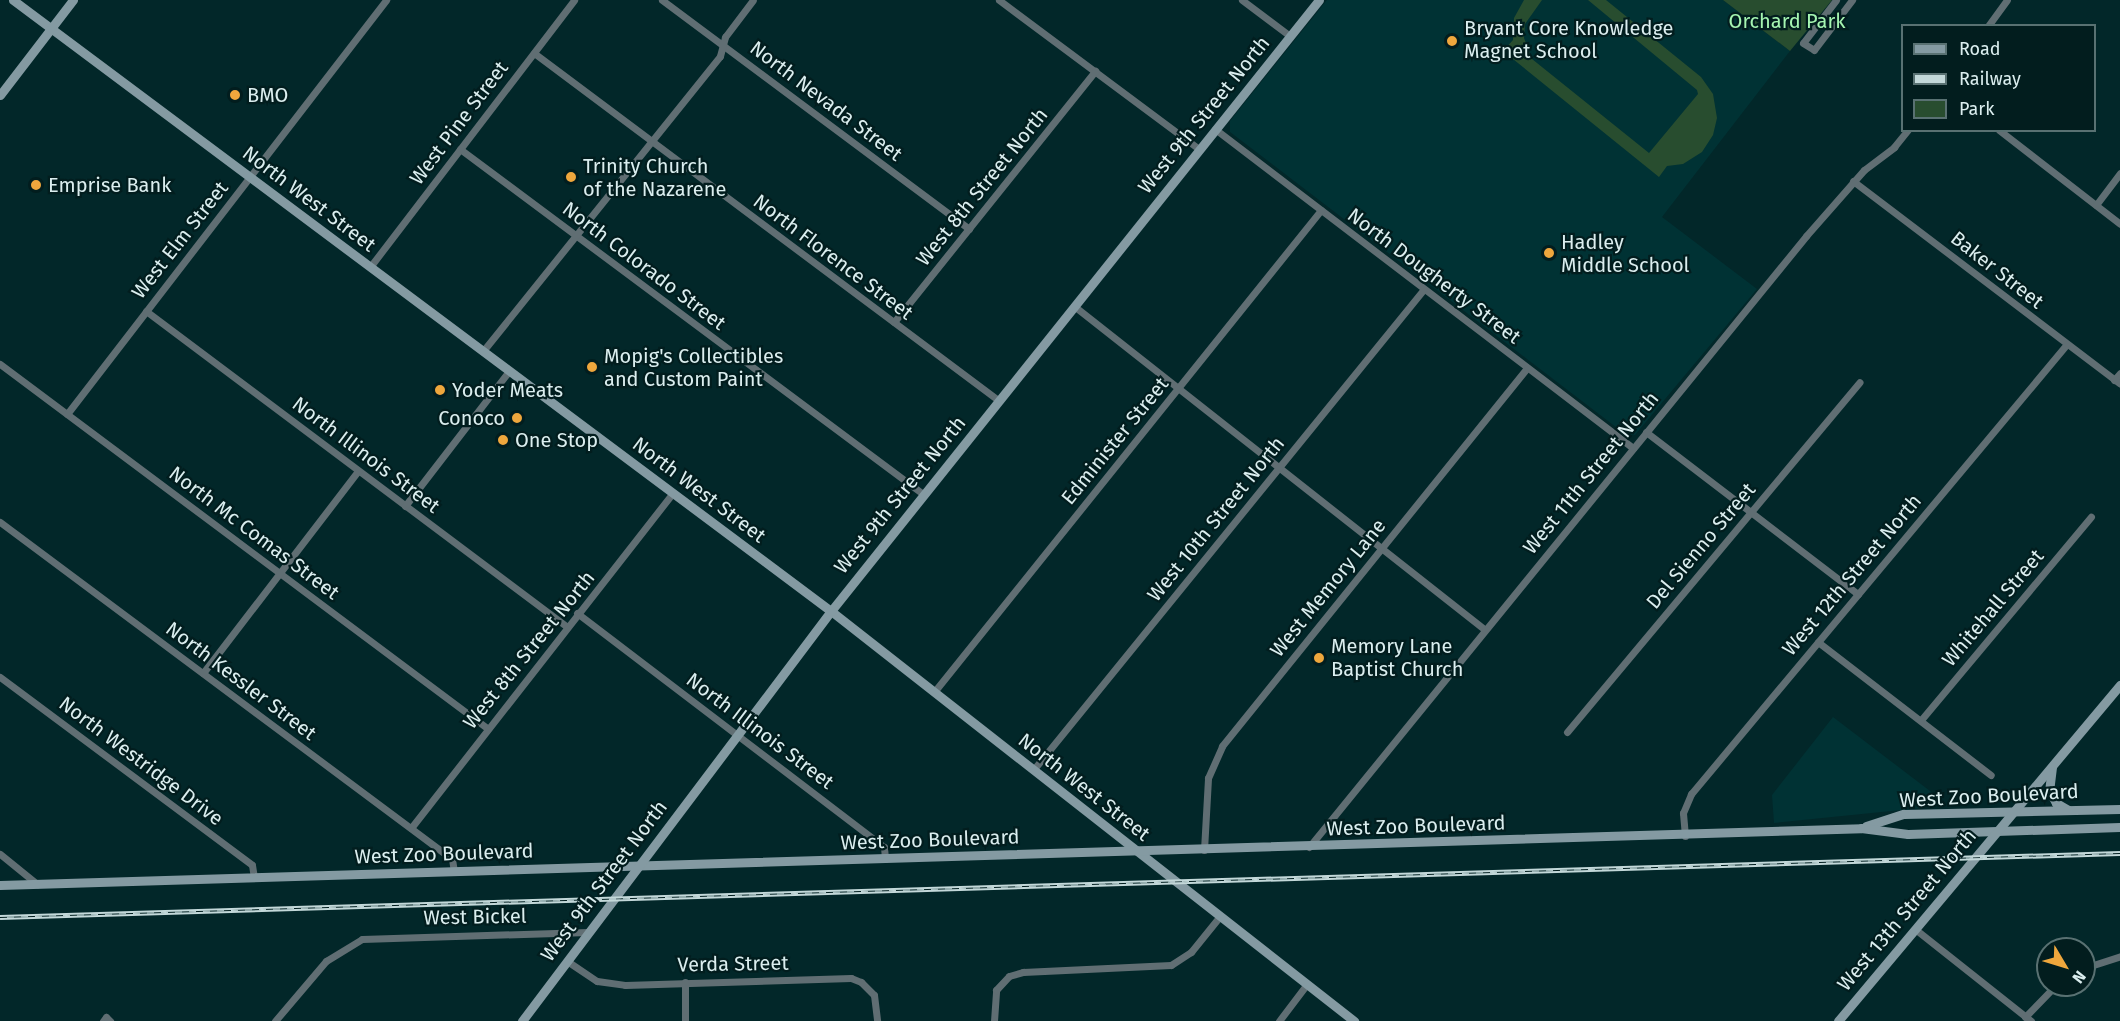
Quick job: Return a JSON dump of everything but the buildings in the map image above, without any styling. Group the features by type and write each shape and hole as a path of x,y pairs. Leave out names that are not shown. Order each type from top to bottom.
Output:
{"main road":[{"name":"North West Street","path":"13,0 831,611 1354,1021"},
{"path":"0,95 73,0"},
{"name":"West 9th Street North","path":"522,1021 831,611 1319,0"},
{"name":"West 13th Street North","path":"1838,1021 2120,685"},
{"path":"2053,764 2049,790 2056,803 2068,810"},
{"name":"West Zoo Boulevard","path":"1861,828 1904,814 2120,808"},
{"name":"West Zoo Boulevard","path":"0,885 1685,836 1861,828 1908,834 1998,829 2120,827"}],"street":[{"name":"West Elm Street","path":"67,414 386,0"},
{"name":"West Pine Street","path":"370,267 574,0"},
{"name":"North Nevada Street","path":"663,0 969,229"},
{"path":"483,351 720,56 725,37 753,0"},
{"path":"999,0 1199,149"},
{"path":"1242,0 1290,36"},
{"path":"1836,0 1803,43 1814,50 1852,0"},
{"path":"1989,24 2007,0"},
{"name":"North Florence Street","path":"534,53 998,400"},
{"name":"West 8th Street North","path":"894,322 1095,71"},
{"name":"North Dougherty Street","path":"1215,129 1633,448"},
{"name":"West 11th Street North","path":"1309,847 1484,629 1853,181 1906,132"},
{"path":"2002,132 2120,224"},
{"name":"North Colorado Street","path":"460,149 923,494"},
{"path":"2096,205 2120,173"},
{"name":"Baker Street","path":"1853,181 2117,382"},
{"name":"Edminister Street","path":"934,692 1321,210"},
{"name":"West 10th Street North","path":"1034,770 1424,289"},
{"path":"1074,306 1484,629"},
{"name":"North Illinois Street","path":"146,311 566,626"},
{"name":"West 12th Street North","path":"1685,836 1683,813 1691,794 2067,345"},
{"name":"North Mc Comas Street","path":"0,364 488,728"},
{"name":"West Memory Lane","path":"1204,850 1208,778 1222,746 1527,368"},
{"path":"405,506 509,371"},
{"path":"2117,382 2120,373"},
{"name":"Del Sienno Street","path":"1567,732 1860,382"},
{"path":"1646,432 1858,594"},
{"path":"203,674 358,471"},
{"name":"West 8th Street North","path":"411,828 566,626 604,585 673,493"},
{"name":"Whitehall Street","path":"1921,720 2091,517"},
{"name":"North Kessler Street","path":"0,522 452,859 454,872"},
{"name":"North Illinois Street","path":"577,613 884,846 885,860"},
{"path":"1818,642 1991,775"},
{"name":"North Westridge Drive","path":"0,677 252,865 254,877"},
{"path":"0,854 37,884"},
{"path":"994,1021 996,990 1009,976 1023,972 1171,965 1191,952 1220,916"},
{"path":"1915,929 2028,1019 2046,997"},
{"name":"West Bickel","path":"275,1021 326,961 362,939 588,932"},
{"path":"2096,964 2120,956"},
{"name":"Verda Street","path":"567,961 597,981 608,984 851,978 861,982 874,995 877,1021"},
{"path":"684,982 685,1021"},
{"path":"1279,1021 1307,984"}],"shaded area":[{"name":"Hadley Middle School","path":"1327,0 1723,0 1790,51 1662,217 1757,289 1635,435 1625,434 1230,132 1230,121"},
{"path":"1833,717 1934,794 1921,808 1774,823 1772,795"}],"green space":[{"path":"1524,0 1542,0 1525,24 1524,38 1532,59 1649,153 1698,94 1697,90 1588,0 1606,0 1701,77 1713,94 1717,118 1713,135 1702,152 1683,164 1667,166 1659,177 1503,51 1513,40 1514,18"},
{"name":"Orchard Park","path":"1723,0 1832,0 1790,51"}],"railway":[{"path":"0,917 2120,853"}],"place":[{"name":"Bryant Core Knowledge Magnet School","path":"1452,41"},
{"name":"BMO","path":"235,95"},
{"name":"Trinity Church of the Nazarene","path":"571,177"},
{"name":"Emprise Bank","path":"36,185"},
{"name":"Hadley Middle School","path":"1549,253"},
{"name":"Mopig's Collectibles and Custom Paint","path":"592,367"},
{"name":"Yoder Meats","path":"440,390"},
{"name":"Conoco","path":"517,418"},
{"name":"One Stop","path":"503,440"},
{"name":"Memory Lane Baptist Church","path":"1319,658"}]}
